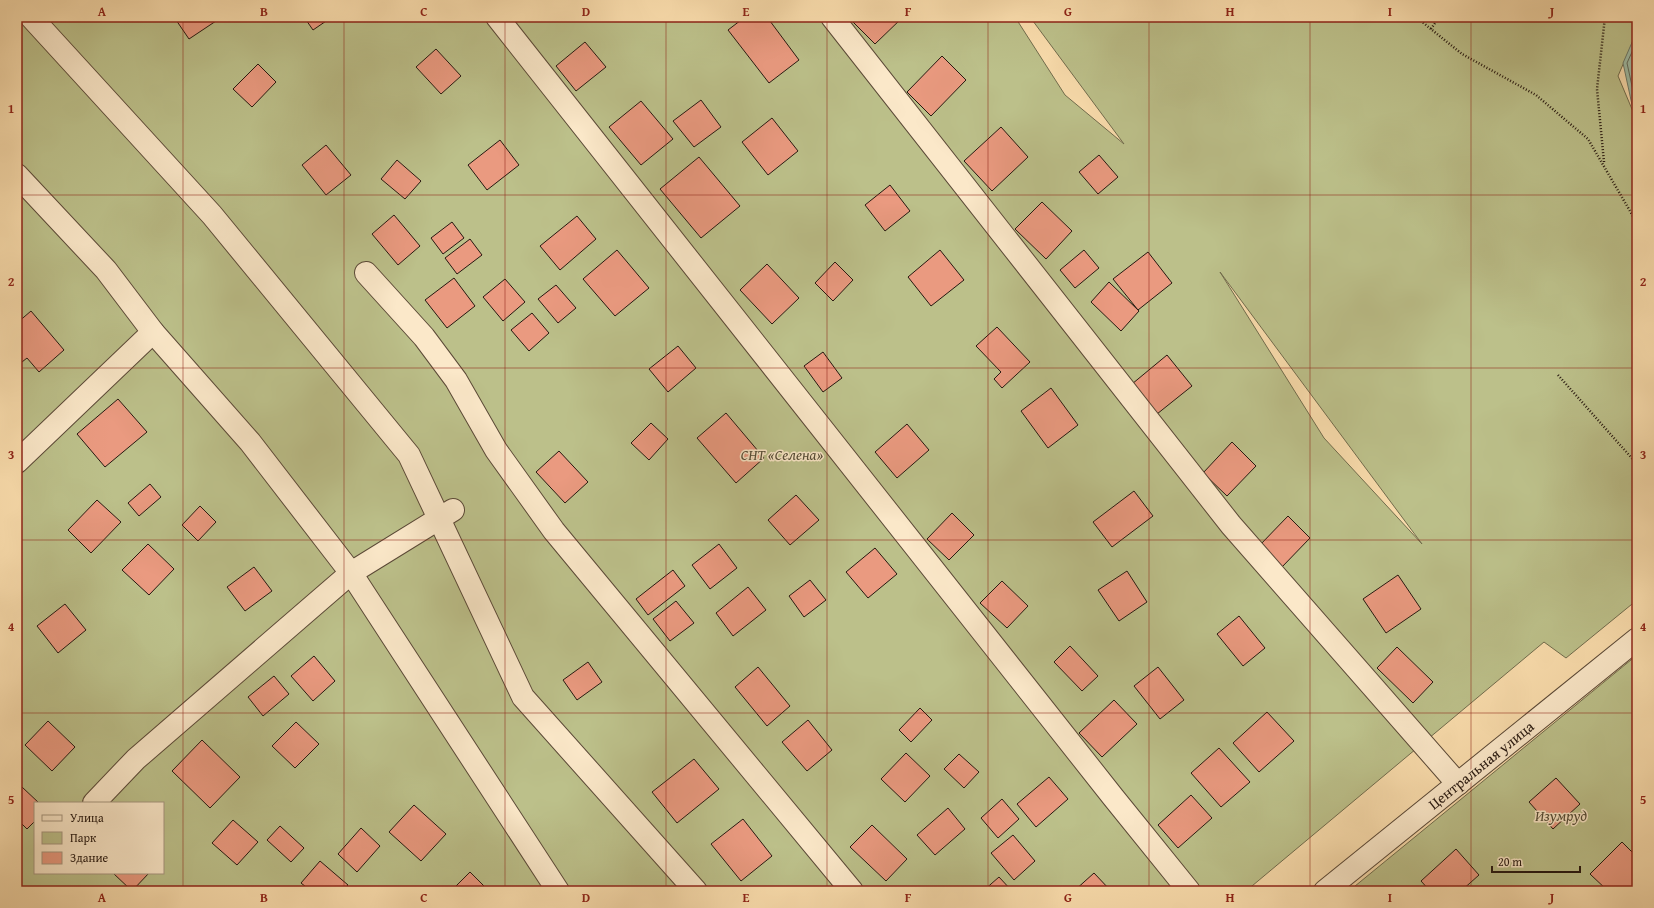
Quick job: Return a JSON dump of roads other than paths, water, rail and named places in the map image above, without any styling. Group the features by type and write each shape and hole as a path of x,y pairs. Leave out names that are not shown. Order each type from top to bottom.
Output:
{"street":[{"path":"31,17 212,215 409,455 446,514 522,697 696,891"},
{"path":"497,17 1113,797 1189,891"},
{"path":"832,17 1231,525 1458,784"},
{"path":"17,175 106,270 153,332 250,442 351,572 558,891"},
{"path":"366,273 424,337 456,380 496,450 554,531 852,891"},
{"path":"17,462 153,332"},
{"path":"95,802 136,759 351,572 446,514"},
{"name":"Центральная улица","path":"1325,891 1637,639"}],"water":[{"path":"1637,31 1637,128 1623,63"}],"park label":[{"name":"СНТ «Селена»","path":"782,454"},
{"name":"Изумруд","path":"1561,815"}]}
